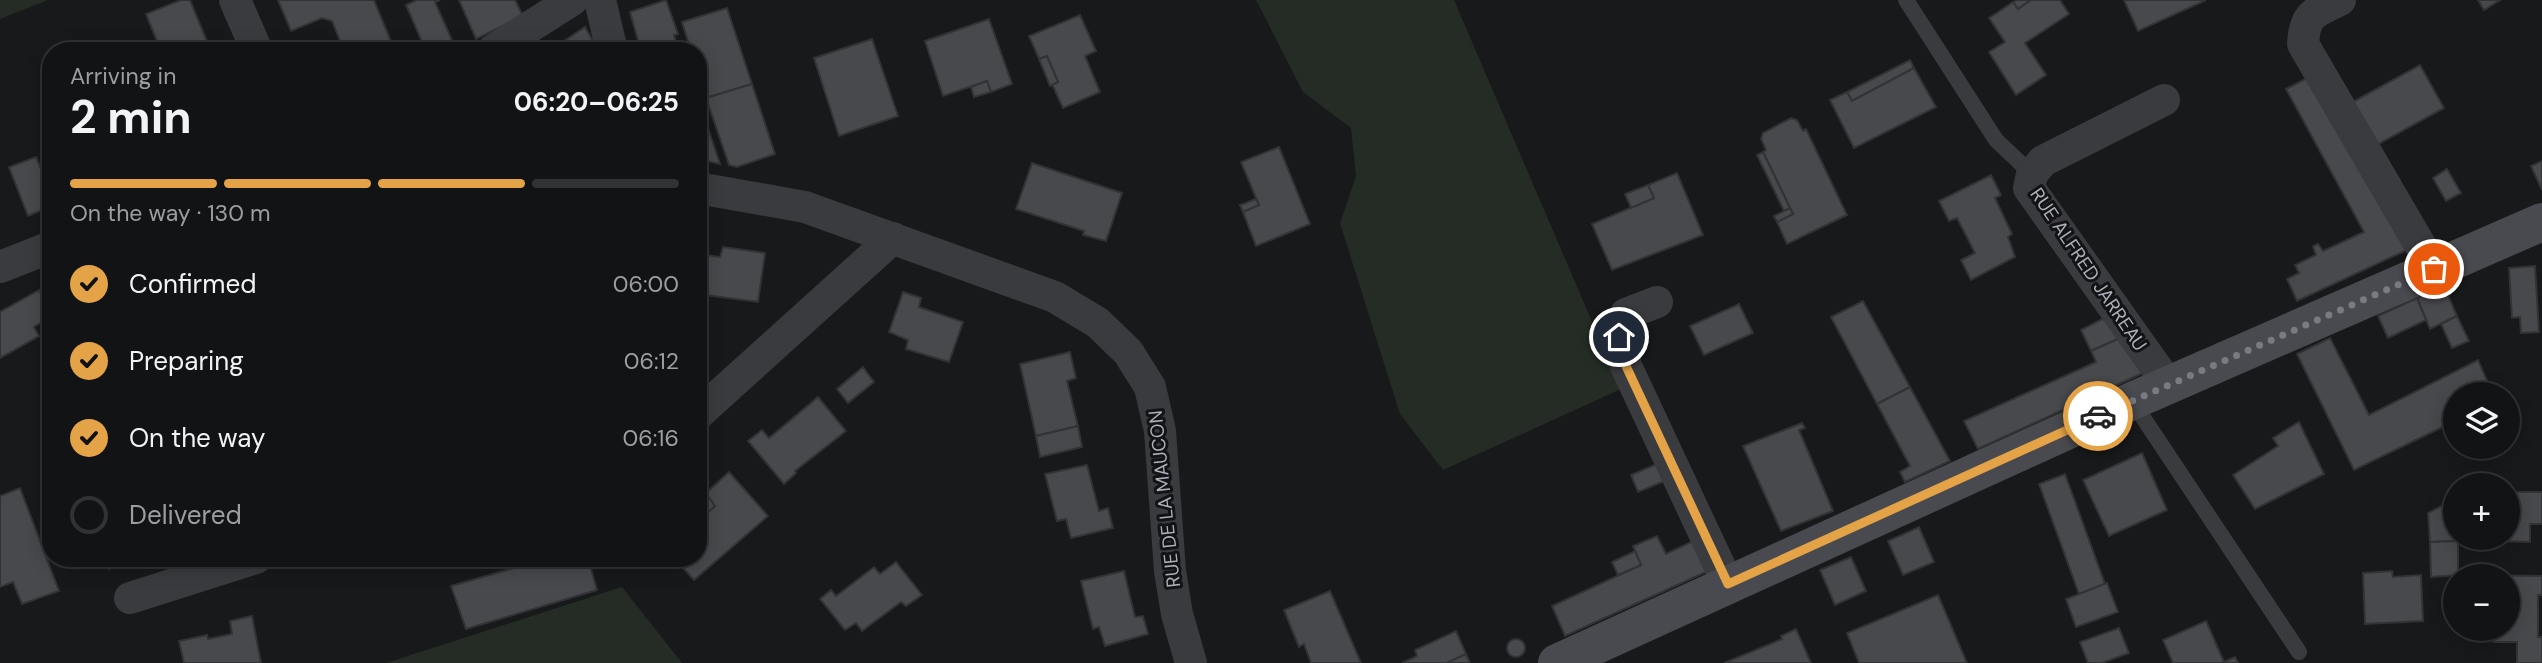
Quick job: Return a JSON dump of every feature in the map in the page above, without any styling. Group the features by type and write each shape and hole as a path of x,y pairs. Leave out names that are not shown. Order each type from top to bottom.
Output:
{"street":[{"path":"235,0 253,42"},
{"path":"506,42 572,0"},
{"path":"600,0 610,42"},
{"path":"2340,0 2312,13 2305,24 2303,44 2434,269"},
{"name":"RUE ALFRED JARREAU","path":"2164,100 2043,161 2032,174 2029,188 2168,384"},
{"name":"RUE DE LA MAUCON","path":"707,190 805,207 1055,296 1098,323 1128,352 1150,387 1160,431 1170,571 1177,614 1191,663"},
{"path":"1557,663 2168,384 2542,222"},
{"path":"707,406 893,238"},
{"path":"0,267 42,251"},
{"path":"1657,302 1626,314 1619,337 1626,366 1728,584"},
{"path":"130,598 228,567"}],"lane":[{"path":"1906,0 1996,140 2032,174"},
{"path":"2132,401 2299,652"}],"shaded area":[{"path":"0,0 48,0 0,19"},
{"path":"1256,0 1454,0 1621,389 1443,470 1400,414 1340,223 1356,176 1351,128 1303,92"},
{"path":"622,587 682,663 386,663"}],"building":[{"path":"181,0 190,0 207,42 157,42 146,14"},
{"path":"278,0 374,0 391,42 340,42 332,21 322,18 291,31"},
{"path":"417,0 440,0 435,2 452,40 422,42 406,5"},
{"path":"459,0 515,0 523,16 476,39"},
{"path":"666,0 678,34 674,35 676,42 638,42 630,12"},
{"path":"2031,0 2018,9 2013,2"},
{"path":"2031,0 2060,0 2069,14 2025,43 2046,75 2016,95 1989,52 2005,42 1989,18 2013,2 2018,9"},
{"path":"2124,0 2206,0 2138,31"},
{"path":"2478,0 2500,0 2484,10"},
{"path":"727,8 752,84 707,98 707,42 688,42 682,22"},
{"path":"1080,15 1096,51 1085,56 1100,92 1063,108 1052,84 1058,82 1047,56 1039,59 1029,36"},
{"path":"989,19 1012,84 991,92 987,81 943,96 925,41"},
{"path":"585,27 594,42 562,42"},
{"path":"872,39 898,116 839,136 814,58"},
{"path":"1047,56 1058,82 1050,86 1039,59"},
{"path":"1910,60 1914,68 1852,101 1847,92"},
{"path":"2420,65 2444,108 2375,146 2351,103"},
{"path":"1914,68 1936,107 1854,148 1830,100 1847,92 1852,101"},
{"path":"2311,76 2409,249 2297,301 2287,279 2299,273 2295,265 2316,255 2313,246 2318,244 2323,251 2364,232 2286,89"},
{"path":"987,81 991,92 974,97 971,87"},
{"path":"752,84 775,154 737,167 729,165 707,98"},
{"path":"1791,118 1797,120 1803,131 1806,129 1847,215 1787,244 1777,222 1793,214 1763,152 1766,150 1761,139 1763,133"},
{"path":"707,125 720,164 707,161"},
{"path":"1279,147 1310,224 1256,246 1243,212 1259,205 1241,162"},
{"path":"1763,152 1790,208 1784,211 1757,155"},
{"path":"36,157 42,171 42,210 28,216 9,167"},
{"path":"2542,161 2542,190 2531,166"},
{"path":"1032,163 1122,193 1106,241 1016,209"},
{"path":"2447,169 2461,193 2446,201 2433,178"},
{"path":"1677,173 1703,235 1612,270 1592,224 1654,198 1648,185"},
{"path":"1991,175 2001,195 1995,198 2012,234 2008,237 2015,257 1971,280 1961,260 1975,253 1957,218 1949,221 1939,201"},
{"path":"1648,185 1654,198 1631,208 1625,194"},
{"path":"1256,199 1259,205 1243,212 1240,205"},
{"path":"1790,208 1793,214 1777,222 1774,216"},
{"path":"723,247 765,253 758,302 707,295 707,255 720,257"},
{"path":"2535,266 2539,332 2521,333 2520,317 2512,318 2509,268"},
{"path":"2444,286 2457,316 2430,329 2417,298"},
{"path":"39,290 42,295 42,322 34,327 39,336 0,358 0,312"},
{"path":"903,292 921,298 919,307 963,322 949,362 906,349 908,340 889,332"},
{"path":"2417,298 2426,320 2388,338 2378,316"},
{"path":"1863,301 1910,387 1877,404 1831,317"},
{"path":"1739,304 1753,333 1704,355 1690,326"},
{"path":"2457,316 2469,341 2452,348 2441,324"},
{"path":"2106,317 2120,338 2091,351 2081,330"},
{"path":"2120,338 2143,373 1978,449 1964,421 2096,362 2091,351"},
{"path":"2330,338 2369,415 2478,360 2488,382 2443,382 2443,427 2354,470 2297,354"},
{"path":"1070,352 1076,378 1067,381 1078,426 1036,436 1020,364"},
{"path":"863,367 874,382 848,403 837,389"},
{"path":"1910,387 1950,461 1905,482 1900,472 1910,466 1877,404"},
{"path":"818,397 846,431 795,471 784,484 748,441 762,430 769,438"},
{"path":"2299,422 2324,474 2255,509 2233,475 2278,446 2273,438"},
{"path":"1802,423 1805,428 1799,430 1833,511 1781,531 1743,446"},
{"path":"1078,426 1082,447 1040,457 1036,436"},
{"path":"2142,453 2167,510 2109,536 2083,480"},
{"path":"1659,463 1667,480 1638,492 1631,475"},
{"path":"1087,465 1099,511 1108,508 1113,528 1071,538 1066,519 1057,521 1045,474"},
{"path":"729,472 768,516 694,580 682,567 707,567 707,513 715,506 707,492"},
{"path":"2065,474 2105,584 2079,594 2039,484"},
{"path":"20,488 42,546 42,567 50,567 59,591 22,604 13,582 0,587 0,496"},
{"path":"2520,492 2542,492 2542,524 2530,524 2530,542 2520,542"},
{"path":"709,498 715,506 707,513"},
{"path":"2443,505 2443,542 2430,542 2428,513"},
{"path":"1919,527 1934,562 1903,575 1888,541"},
{"path":"1657,536 1666,554 1693,541 1706,572 1565,636 1552,606 1641,565 1633,546"},
{"path":"2430,542 2443,542 2443,550 2458,550 2458,564 2443,564 2443,576 2431,577"},
{"path":"1635,551 1641,565 1618,575 1612,562"},
{"path":"1851,557 1866,591 1835,605 1820,570"},
{"path":"896,562 922,595 906,606 901,602 862,631 856,623 845,630 820,599 831,590 836,596 874,567 880,574"},
{"path":"518,567 591,567 597,590 466,629 451,586"},
{"path":"1124,571 1135,617 1143,616 1148,634 1105,646 1099,627 1093,629 1081,581"},
{"path":"2392,571 2393,577 2421,575 2423,621 2365,624 2363,573"},
{"path":"2520,576 2542,576 2542,595 2538,595 2538,637 2542,637 2542,663 2517,663 2517,642 2494,642 2520,641"},
{"path":"2107,583 2118,612 2076,627 2066,599"},
{"path":"1330,591 1361,663 1311,663 1304,644 1299,647 1284,610"},
{"path":"1938,595 1967,663 1859,663 1847,633"},
{"path":"252,616 261,663 184,663 179,641 207,635 208,639 232,634 230,621"},
{"path":"2206,621 2224,662 2235,657 2238,663 2173,663 2163,640"},
{"path":"2119,628 2129,653 2102,663 2088,663 2080,642"},
{"path":"1796,629 1811,663 1724,663 1782,639 1781,636"},
{"path":"1456,631 1466,654 1447,663 1402,663 1417,656 1415,650"},
{"path":"1516,639 1522,642 1525,648 1522,654 1516,657 1510,654 1507,648 1510,642"},
{"path":"1466,654 1470,663 1447,663"}],"way so far":[{"path":"2098,416 2434,269"}],"route":[{"path":"1619,337 1626,366 1728,584 2098,416"}]}
